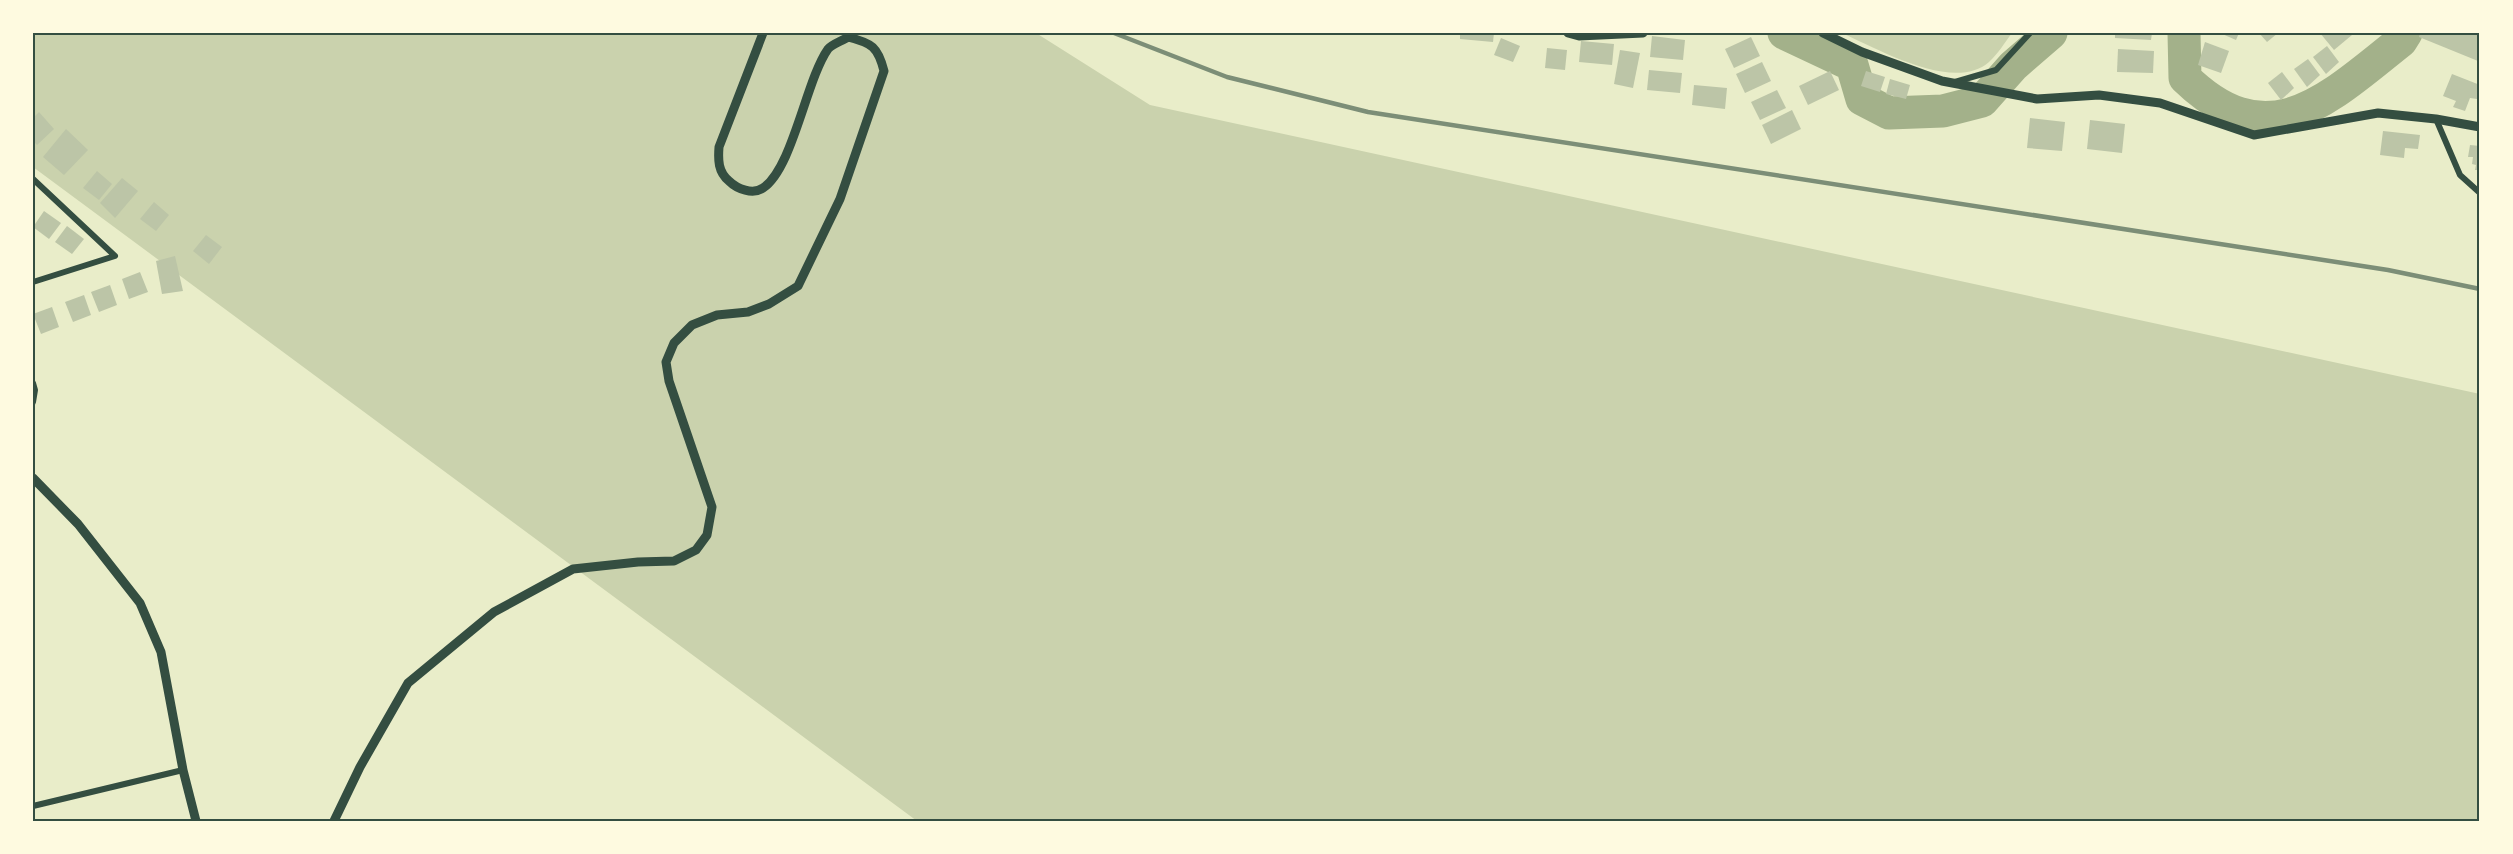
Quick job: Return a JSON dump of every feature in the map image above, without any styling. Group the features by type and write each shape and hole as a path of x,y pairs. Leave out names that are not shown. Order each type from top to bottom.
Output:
{"street":[{"path":"334,821 360,767 408,683 494,612 573,569 638,562 674,561 696,550 707,535 712,507 669,381 666,362 674,343 692,325 717,315 748,312 769,304 798,286 840,199 884,71 879,52 865,41 848,37 829,48 789,147 772,177 762,189 749,191 734,186 725,178 718,164 719,147 763,33"},
{"path":"1568,33 1579,36 1643,33"},
{"path":"1823,33 1862,52 1952,84 1977,90 2037,99 2099,95 2160,103 2254,135 2378,113 2436,118 2480,127"},
{"path":"1952,84 1995,70 2030,33"},
{"path":"2436,118 2460,175 2480,193"},
{"path":"33,179 116,256 33,282"},
{"path":"33,383 35,390 33,402"},
{"path":"33,478 78,524 140,603 161,652 183,770 196,821"},
{"path":"33,806 183,770"}],"green space":[{"path":"33,33 1036,33 1150,105 2480,394 2480,821 917,821 33,167"},
{"path":"1842,33 2012,33 1989,62 1974,70 1956,73 1916,65"}],"building":[{"path":"1460,33 1494,33 1493,42 1460,39"},
{"path":"2115,33 2152,33 2151,40 2115,38"},
{"path":"2220,33 2239,33 2236,40"},
{"path":"2259,33 2278,33 2267,42"},
{"path":"2320,33 2350,33 2352,35 2334,50"},
{"path":"2420,33 2480,33 2478,61 2419,37"},
{"path":"1652,36 1685,40 1683,60 1650,57"},
{"path":"1751,37 1760,56 1734,68 1725,49"},
{"path":"1501,38 1520,46 1513,62 1494,55"},
{"path":"1581,41 1614,44 1612,65 1579,62"},
{"path":"2205,42 2229,51 2221,73 2198,65"},
{"path":"2327,46 2339,62 2326,74 2313,57"},
{"path":"1547,48 1567,50 1565,70 1545,68"},
{"path":"2118,49 2154,51 2153,73 2117,72"},
{"path":"1620,50 1640,53 1633,88 1614,84"},
{"path":"2308,59 2320,75 2307,87 2294,69"},
{"path":"1762,62 1771,81 1745,93 1736,74"},
{"path":"1649,70 1682,73 1680,93 1647,90"},
{"path":"1830,71 1839,90 1808,105 1799,86"},
{"path":"1866,71 1885,77 1880,92 1861,86"},
{"path":"2282,72 2294,88 2281,100 2268,83"},
{"path":"2452,74 2480,85 2477,99 2470,98 2465,111 2453,107 2456,101 2443,96"},
{"path":"1890,79 1910,85 1906,99 1886,94"},
{"path":"1694,85 1727,88 1725,109 1692,105"},
{"path":"1777,90 1786,108 1760,120 1751,102"},
{"path":"1792,110 1801,129 1771,144 1762,125"},
{"path":"39,112 54,129 37,145 33,141 33,118"},
{"path":"2030,118 2065,122 2062,151 2027,148"},
{"path":"2090,120 2125,124 2122,153 2087,149"},
{"path":"66,129 88,150 64,175 43,157"},
{"path":"2383,131 2420,135 2418,149 2405,148 2404,158 2380,155"},
{"path":"2470,145 2480,146 2480,170 2475,170 2476,165 2472,164 2473,157 2468,157"},
{"path":"97,171 112,184 99,200 83,188"},
{"path":"122,178 138,191 115,218 100,203"},
{"path":"154,202 169,215 156,231 140,219"},
{"path":"44,211 61,223 49,239 33,227"},
{"path":"67,226 84,239 72,254 55,242"},
{"path":"206,235 222,247 209,264 193,251"},
{"path":"175,256 183,291 162,294 156,261"},
{"path":"140,272 148,292 129,299 122,279"},
{"path":"110,285 117,305 99,312 91,292"},
{"path":"84,295 91,315 73,322 65,302"},
{"path":"52,307 59,327 41,334 33,314"}],"waterway":[{"path":"1784,33 1852,65 1862,99 1889,113 1943,111 1982,101 2013,66 2051,33"},
{"path":"2184,33 2185,78 2215,102 2244,115 2271,117 2298,112 2323,99 2349,82 2401,41 2406,33"}],"railway":[{"path":"1114,33 1227,77 1368,112 2388,270 2480,289"}]}
